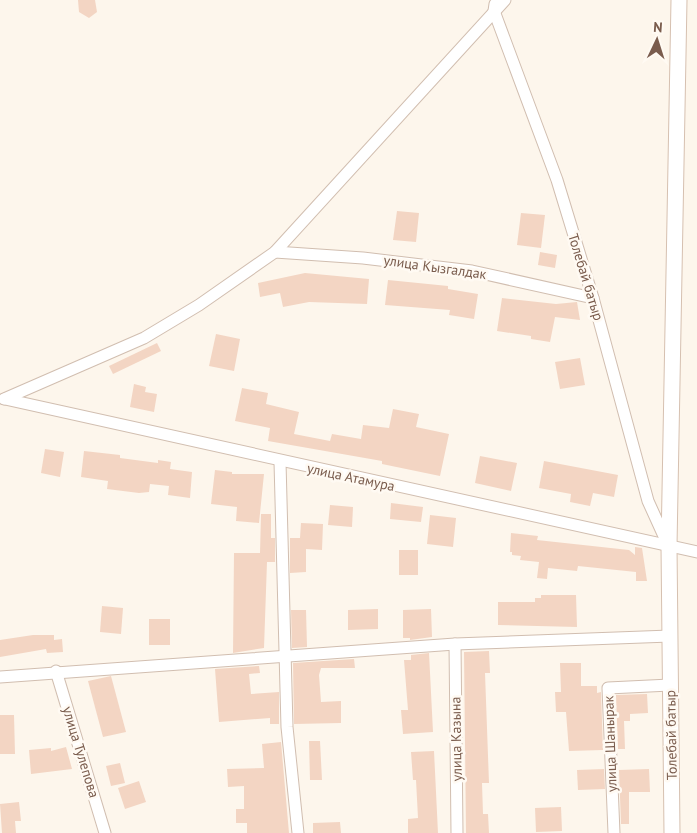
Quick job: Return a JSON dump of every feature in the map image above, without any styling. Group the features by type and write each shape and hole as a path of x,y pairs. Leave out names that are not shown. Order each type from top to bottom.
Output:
{"street":[{"path":"2,399 144,338 199,305 275,252 495,6 505,0"},
{"name":"Толебай батыр","path":"672,833 669,546 679,0"},
{"name":"Толебай батыр","path":"495,6 557,180 593,298 648,501 669,546"},
{"name":"улица Кызгалдак","path":"275,252 363,258 472,271 593,298"},
{"name":"улица Атамура","path":"2,399 280,462 697,552"},
{"path":"280,462 287,727 298,833"},
{"path":"0,677 285,654 455,644 670,636"},
{"name":"улица Казына","path":"455,644 458,833"},
{"name":"улица Тулепова","path":"56,671 105,833"},
{"name":"улица Шанырак","path":"614,833 608,688 670,685"}],"building":[{"path":"78,0 95,0 97,12 89,18 79,12"},
{"path":"397,211 419,213 416,242 393,240"},
{"path":"521,213 545,215 541,248 517,245"},
{"path":"540,252 557,255 555,268 538,265"},
{"path":"305,273 369,279 367,304 309,302 283,307 280,293 260,297 258,283"},
{"path":"388,280 448,286 448,289 478,294 474,319 449,315 450,310 385,305"},
{"path":"502,298 556,304 577,302 580,320 555,317 550,342 531,339 531,336 497,331"},
{"path":"216,334 240,339 234,371 209,366"},
{"path":"157,343 161,351 113,374 109,366"},
{"path":"580,358 585,385 560,389 555,362"},
{"path":"134,384 146,387 145,392 157,394 154,412 130,407"},
{"path":"242,388 268,393 266,404 299,412 294,434 330,441 332,434 361,439 363,425 389,428 393,409 419,414 416,427 449,434 440,476 382,464 382,461 268,441 270,428 235,421"},
{"path":"45,449 64,452 60,477 41,473"},
{"path":"84,451 120,455 120,458 158,463 158,460 171,462 170,469 192,472 190,498 168,495 169,486 150,484 149,492 139,493 107,489 108,481 81,477"},
{"path":"480,456 517,463 511,491 475,483"},
{"path":"544,461 618,475 614,497 593,493 590,506 570,502 571,494 539,488"},
{"path":"215,470 232,472 232,474 264,474 259,523 236,521 237,507 211,504"},
{"path":"391,503 423,507 421,522 390,519"},
{"path":"330,505 353,507 352,527 328,525"},
{"path":"261,514 271,514 271,538 275,538 275,562 267,562 264,648 233,653 234,553 260,553"},
{"path":"430,515 456,518 453,547 427,544"},
{"path":"301,523 323,524 322,550 306,549 306,572 290,573 290,538 300,538"},
{"path":"511,533 538,536 537,540 629,550 635,555 635,547 642,548 647,581 636,581 636,572 578,566 577,571 548,568 547,579 537,578 539,562 520,560 521,556 512,555 512,552 510,552"},
{"path":"399,550 418,550 418,575 399,575"},
{"path":"541,595 576,595 577,627 498,625 498,602 535,602 535,598 541,598"},
{"path":"102,606 123,608 121,634 100,632"},
{"path":"378,609 378,629 348,630 348,610"},
{"path":"431,609 432,637 410,640 410,638 403,638 403,610"},
{"path":"291,610 306,610 307,647 292,648"},
{"path":"149,619 170,619 170,645 149,645"},
{"path":"33,635 54,635 54,640 62,639 63,652 47,653 46,649 0,657 0,640"},
{"path":"489,651 490,673 485,673 489,783 482,783 483,814 488,814 489,833 466,833 464,652"},
{"path":"429,653 433,732 403,734 401,710 408,710 404,660 411,660 411,655"},
{"path":"354,659 355,668 321,668 319,675 321,702 341,701 341,723 294,724 293,663"},
{"path":"560,663 581,663 581,686 597,686 597,693 601,692 603,750 569,751 566,712 556,712 555,692 561,692"},
{"path":"259,666 260,673 249,674 251,694 279,692 279,724 270,724 270,718 219,722 215,669"},
{"path":"111,676 126,732 103,737 88,681"},
{"path":"647,694 648,713 630,714 630,721 624,721 625,749 618,749 616,695"},
{"path":"0,715 14,715 15,754 0,754"},
{"path":"309,741 320,741 322,780 310,780"},
{"path":"281,742 289,833 247,833 247,823 236,823 236,809 244,809 244,786 228,787 227,769 264,768 262,744"},
{"path":"66,747 72,769 31,774 29,750 51,748 51,751"},
{"path":"434,751 438,833 408,833 408,819 418,818 416,780 413,780 411,752"},
{"path":"120,763 125,783 111,786 106,766"},
{"path":"604,769 605,789 578,790 577,770"},
{"path":"649,769 650,792 629,792 629,824 621,824 619,770"},
{"path":"139,781 146,802 125,809 118,788"},
{"path":"19,802 21,821 15,821 16,833 2,833 0,804"},
{"path":"561,807 562,831 536,832 535,808"},
{"path":"340,822 341,833 313,833 313,823"}]}
